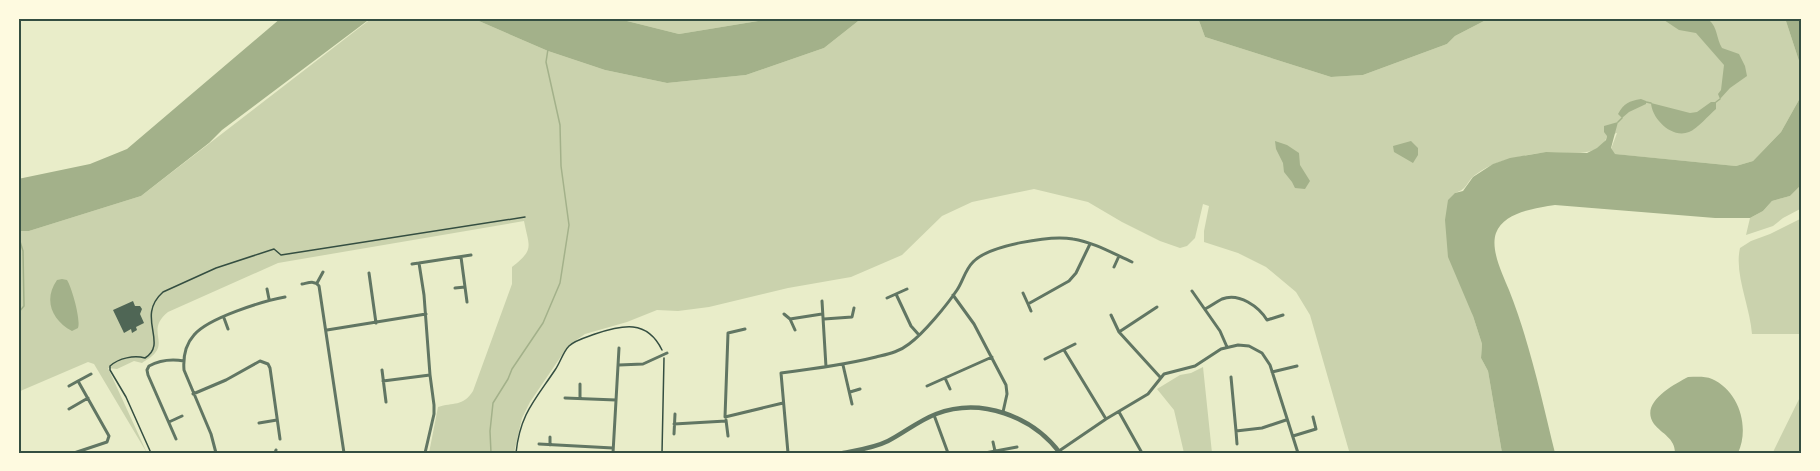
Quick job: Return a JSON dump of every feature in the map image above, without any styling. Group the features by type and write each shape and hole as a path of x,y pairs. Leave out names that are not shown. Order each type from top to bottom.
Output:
{"street":[{"path":"788,453 782,373 843,365 897,352 919,335 953,295 974,261 990,251 1010,245 1054,238 1073,239 1132,262"},
{"path":"1028,303 1069,281 1076,273 1090,244"},
{"path":"412,264 471,255"},
{"path":"461,256 467,302"},
{"path":"1114,267 1119,256"},
{"path":"419,263 426,314 434,414 425,453"},
{"path":"317,283 323,272"},
{"path":"369,273 376,323"},
{"path":"302,284 317,283"},
{"path":"317,283 344,453"},
{"path":"455,288 465,287"},
{"path":"267,289 270,300"},
{"path":"887,298 907,289"},
{"path":"1192,291 1220,331 1227,348"},
{"path":"1023,293 1031,311"},
{"path":"896,294 910,326 919,335"},
{"path":"953,295 974,324 1005,385 1007,394 1003,412"},
{"path":"216,453 211,434 184,370 188,344 202,327 256,303 285,297"},
{"path":"1205,309 1223,298 1232,297 1261,310 1268,320 1283,315"},
{"path":"822,301 826,367"},
{"path":"1119,332 1157,306"},
{"path":"854,308 852,317 855,324"},
{"path":"326,330 426,314"},
{"path":"784,314 790,319 795,330"},
{"path":"790,319 822,314"},
{"path":"1111,315 1119,332 1160,377"},
{"path":"824,320 852,317"},
{"path":"224,318 228,329"},
{"path":"728,436 726,419 728,333 745,329"},
{"path":"1045,359 1075,344"},
{"path":"843,453 874,447 916,422 934,414 961,408 1003,412 1039,431 1060,452 1106,419 1148,394 1160,377 1173,371 1195,366 1221,349 1238,345 1249,346 1262,353 1270,365 1298,453"},
{"path":"613,453 619,348"},
{"path":"1064,350 1106,419"},
{"path":"619,365 643,364 665,355"},
{"path":"927,386 992,357"},
{"path":"176,439 147,370 149,366 157,362 184,361"},
{"path":"194,394 226,380 254,363 268,363 280,439"},
{"path":"843,365 852,404"},
{"path":"1272,372 1297,366"},
{"path":"382,370 386,402"},
{"path":"69,386 91,374"},
{"path":"383,381 430,375"},
{"path":"1231,377 1237,444"},
{"path":"945,378 950,388"},
{"path":"74,453 101,445 109,438 78,381"},
{"path":"580,384 580,398"},
{"path":"850,392 860,389"},
{"path":"69,409 88,398"},
{"path":"565,398 616,400"},
{"path":"674,424 726,419 784,403"},
{"path":"1119,412 1142,453"},
{"path":"674,434 675,414"},
{"path":"934,414 948,453"},
{"path":"169,422 182,416"},
{"path":"1293,436 1316,429 1313,417"},
{"path":"259,423 277,420"},
{"path":"1236,431 1262,428 1287,420"},
{"path":"550,437 550,445"},
{"path":"993,442 995,451"},
{"path":"539,444 613,448"},
{"path":"985,453 1017,447"}],"path":[{"path":"516,453 518,436 526,413 569,346 617,327 633,326 657,340 665,355 662,453"}],"shaded area":[{"path":"281,18 371,18 222,130 209,143 141,196 29,231 18,231 18,179 90,164 127,149"},
{"path":"372,18 472,18 548,51 605,70 667,83 746,75 824,48 862,18 1198,18 1205,37 1331,77 1363,75 1447,44 1455,36 1484,21 1500,18 1785,18 1800,64 1800,98 1781,132 1753,161 1736,166 1614,154 1611,149 1617,133 1607,136 1603,144 1588,152 1548,152 1498,163 1482,170 1465,187 1455,193 1473,316 1482,344 1481,358 1488,371 1502,453 1351,453 1310,315 1296,292 1266,267 1238,253 1204,242 1209,206 1203,204 1195,238 1187,246 1180,248 1122,222 1088,202 1034,189 972,202 942,216 902,255 851,277 788,288 709,307 678,311 657,310 627,322 585,334 568,346 530,402 522,418 514,453 429,453 438,407 461,402 473,391 512,284 512,267 527,251 528,242 524,221 278,263 168,312 159,324 159,344 154,354 142,363 134,361 117,369 108,368 147,453 94,364 88,362 18,392 18,231 29,231 141,196"},
{"path":"472,18 615,18 679,34 767,18 862,18 824,48 746,75 667,83 605,70 548,51"},
{"path":"615,18 767,18 679,34"},
{"path":"1198,18 1500,18 1484,21 1455,36 1447,44 1363,75 1331,77 1205,37"},
{"path":"1661,18 1709,20 1714,26 1722,48 1739,54 1747,76 1730,88 1720,99 1718,94 1721,90 1724,65 1696,33 1679,30"},
{"path":"1785,18 1802,18 1802,184 1790,196 1772,201 1763,211 1750,218 1715,218 1555,205 1521,212 1500,226 1495,240 1496,255 1529,350 1555,453 1502,453 1488,371 1481,358 1482,344 1473,316 1448,257 1445,220 1448,200 1455,193 1463,191 1473,177 1493,164 1510,158 1546,152 1587,153 1606,140 1604,126 1618,122 1611,148 1615,154 1736,166 1753,161 1781,132 1800,98 1800,64"},
{"path":"1641,99 1646,101 1646,104 1622,118 1618,114 1627,103"},
{"path":"1711,102 1716,102 1716,109 1696,128 1683,133 1676,133 1664,126 1655,115 1651,103 1690,113 1697,112"},
{"path":"1275,141 1299,153 1300,165 1310,181 1305,189 1295,188 1284,172"},
{"path":"1411,141 1418,148 1418,155 1413,163 1394,152 1393,146"},
{"path":"1802,184 1802,208 1773,226 1746,235 1750,218 1763,211 1772,201 1790,196"},
{"path":"1802,218 1802,334 1752,334 1739,268 1740,248"},
{"path":"57,280 67,280 69,284 77,311 78,328 72,331 59,321 50,302 53,287"},
{"path":"1203,367 1212,453 1184,453 1174,410 1157,389 1180,375"},
{"path":"1688,377 1712,379 1729,392 1735,401 1740,411 1743,432 1738,453 1675,453 1673,444 1654,424 1651,409 1654,402 1667,390"},
{"path":"1802,393 1802,453 1773,453 1774,450"}],"building":[{"path":"133,301 135,306 140,306 142,309 140,314 144,323 136,327 137,330 132,333 131,329 124,333 113,310"}],"waterway":[{"path":"491,453 490,431 493,403 512,369 543,323 560,283 569,225 561,166 560,125 546,62 548,49"},
{"path":"1716,102 1720,99"},
{"path":"1646,102 1651,103"},
{"path":"1618,122 1622,118"},
{"path":"18,235 23,251 24,306 18,313"}]}
